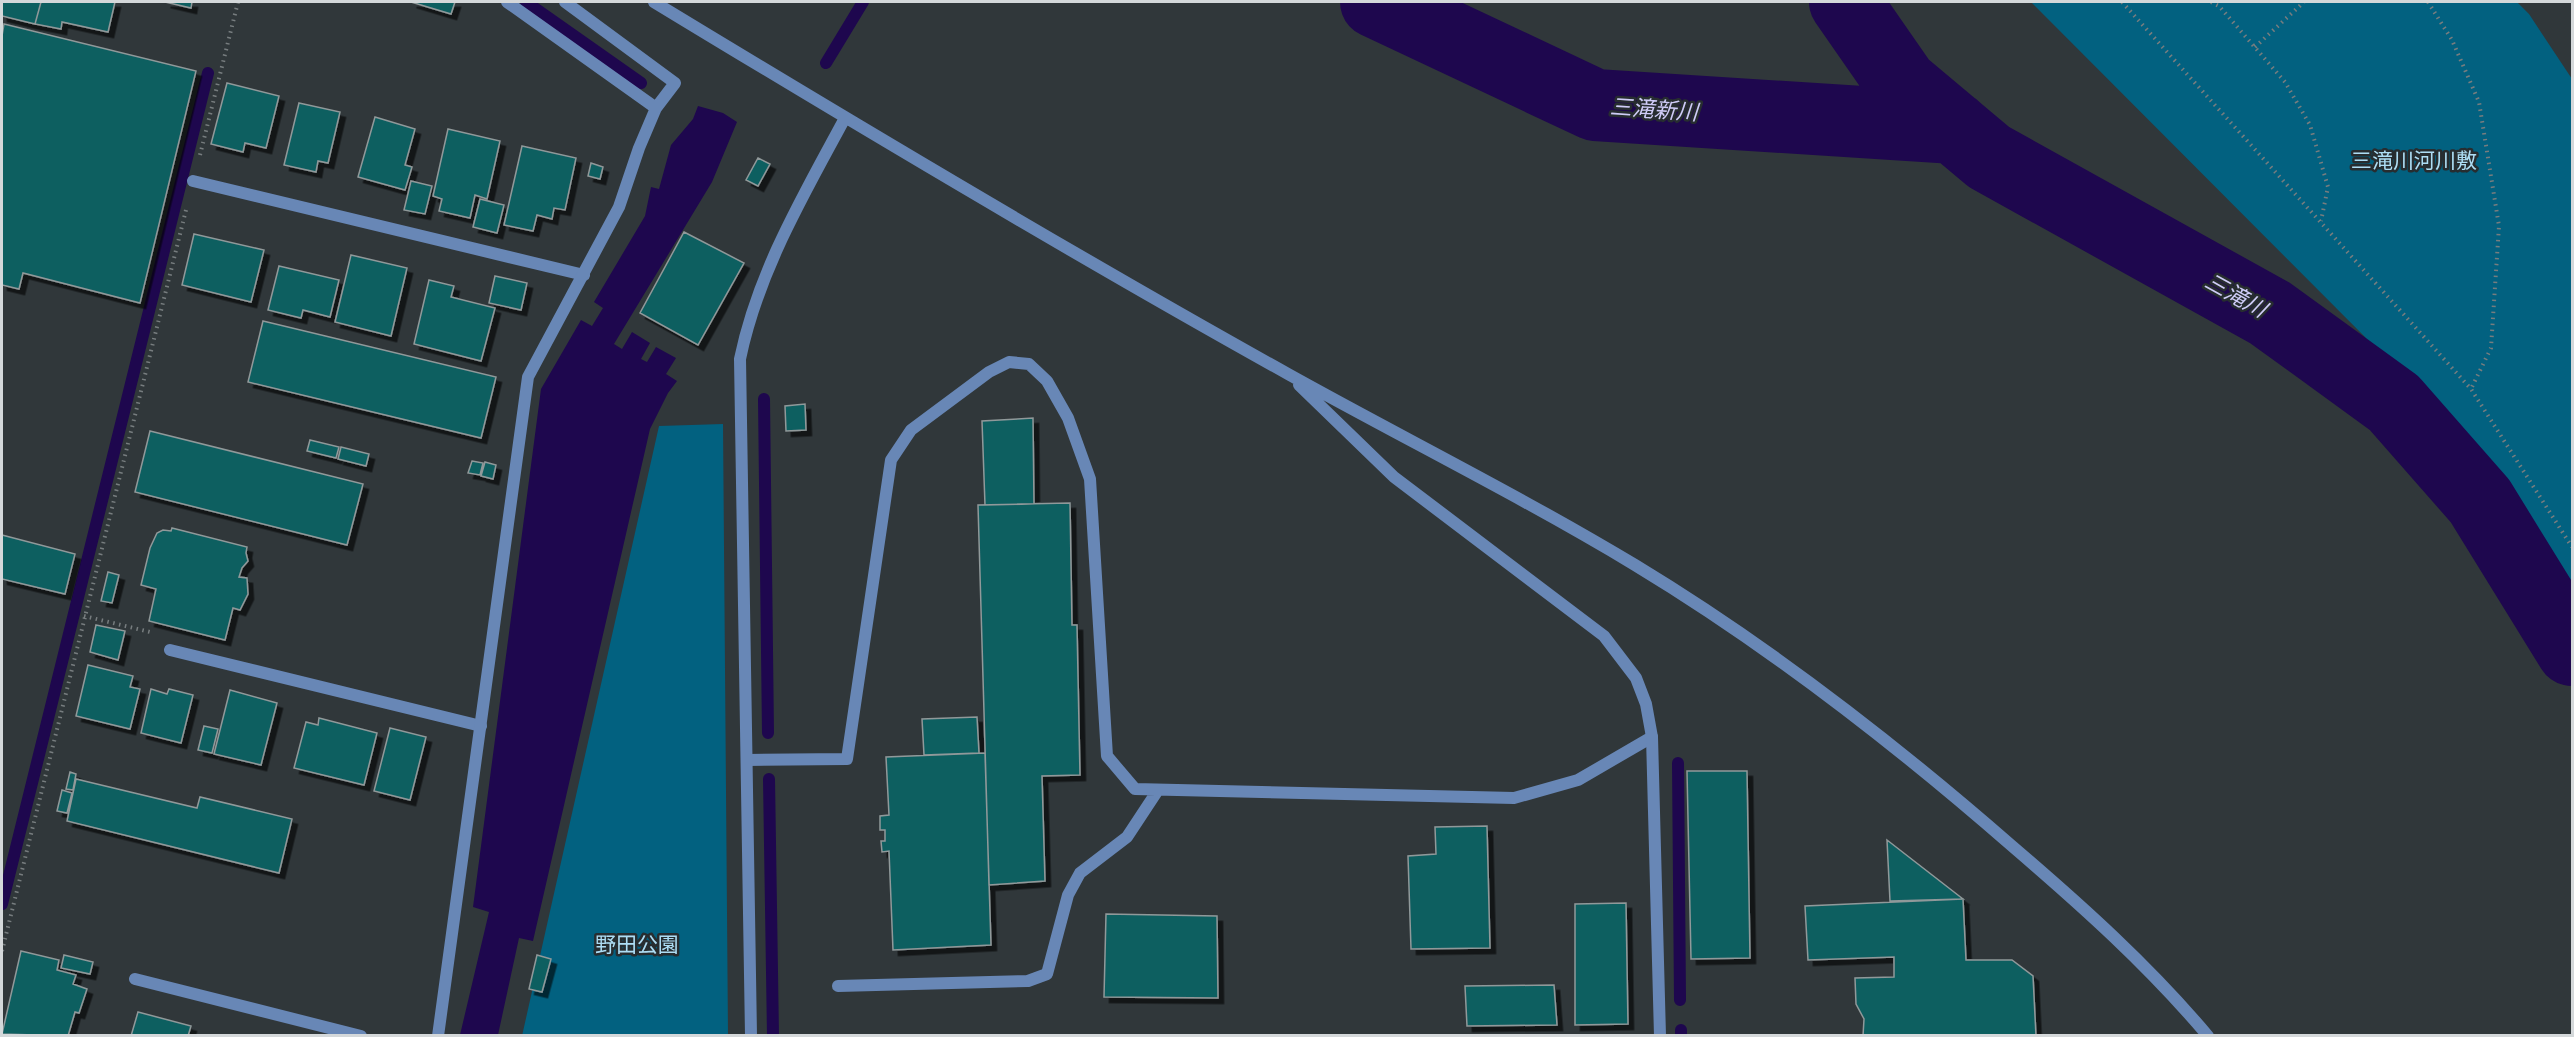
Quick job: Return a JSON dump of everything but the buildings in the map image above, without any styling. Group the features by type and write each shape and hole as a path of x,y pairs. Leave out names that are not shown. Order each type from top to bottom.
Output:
{"street":[{"path":"507,2 656,108"},
{"path":"438,1035 528,377 619,207 639,148 656,108 675,83 565,2"},
{"path":"654,2 845,118 1288,374 1635,565 1738,632 1864,722 1984,821 2108,929 2208,1035"},
{"path":"751,1035 740,359 755,300 785,229 845,118"},
{"path":"193,181 584,275"},
{"path":"747,760 847,759 891,460 911,430 989,372 1010,362 1029,364 1047,381 1068,418 1090,479 1107,756 1135,789 1514,798 1578,780 1652,736"},
{"path":"1288,374 1394,477 1604,636 1636,678 1646,704 1652,736 1660,1035"},
{"path":"170,650 482,726"},
{"path":"838,986 1029,981 1047,974 1068,896 1080,873 1127,837 1158,790"},
{"path":"135,980 361,1035"}],"path":[{"path":"2,951 238,2"},
{"path":"2122,2 2471,389 2572,547"},
{"path":"2211,2 2219,6 2285,82 2310,125 2328,187 2321,221"},
{"path":"2256,47 2304,2"},
{"path":"2428,2 2452,40 2479,102 2499,226 2491,348 2471,389"},
{"path":"84,616 170,637 170,650"}],"green space":[{"name":"三滝川河川敷","path":"2031,2 2517,2 2529,14 2572,79 2572,629 2365,337"},
{"name":"野田公園","path":"723,424 728,1035 522,1036 659,426"}],"shaded area":[{"path":"698,106 723,113 737,122 712,182 614,344 622,349 632,332 650,343 641,359 647,362 656,347 676,358 666,374 677,381 668,393 650,429 533,941 519,938 498,1035 460,1035 489,912 473,907 541,389 581,320 592,326 603,308 594,302 645,216 651,187 659,189 671,145 693,119"}],"waterway":[{"path":"526,2 641,83"},
{"path":"826,63 863,2"},
{"name":"三滝新川","path":"1376,2 1595,105 1955,128"},
{"name":"三滝川","path":"1845,2 1902,84 1989,157 2270,313 2394,403 2480,501 2572,650"},
{"path":"2,904 208,73"},
{"path":"764,399 768,733"},
{"path":"1678,763 1680,1000"},
{"path":"769,779 773,1036"},
{"path":"1681,1030 1681,1036"}]}
